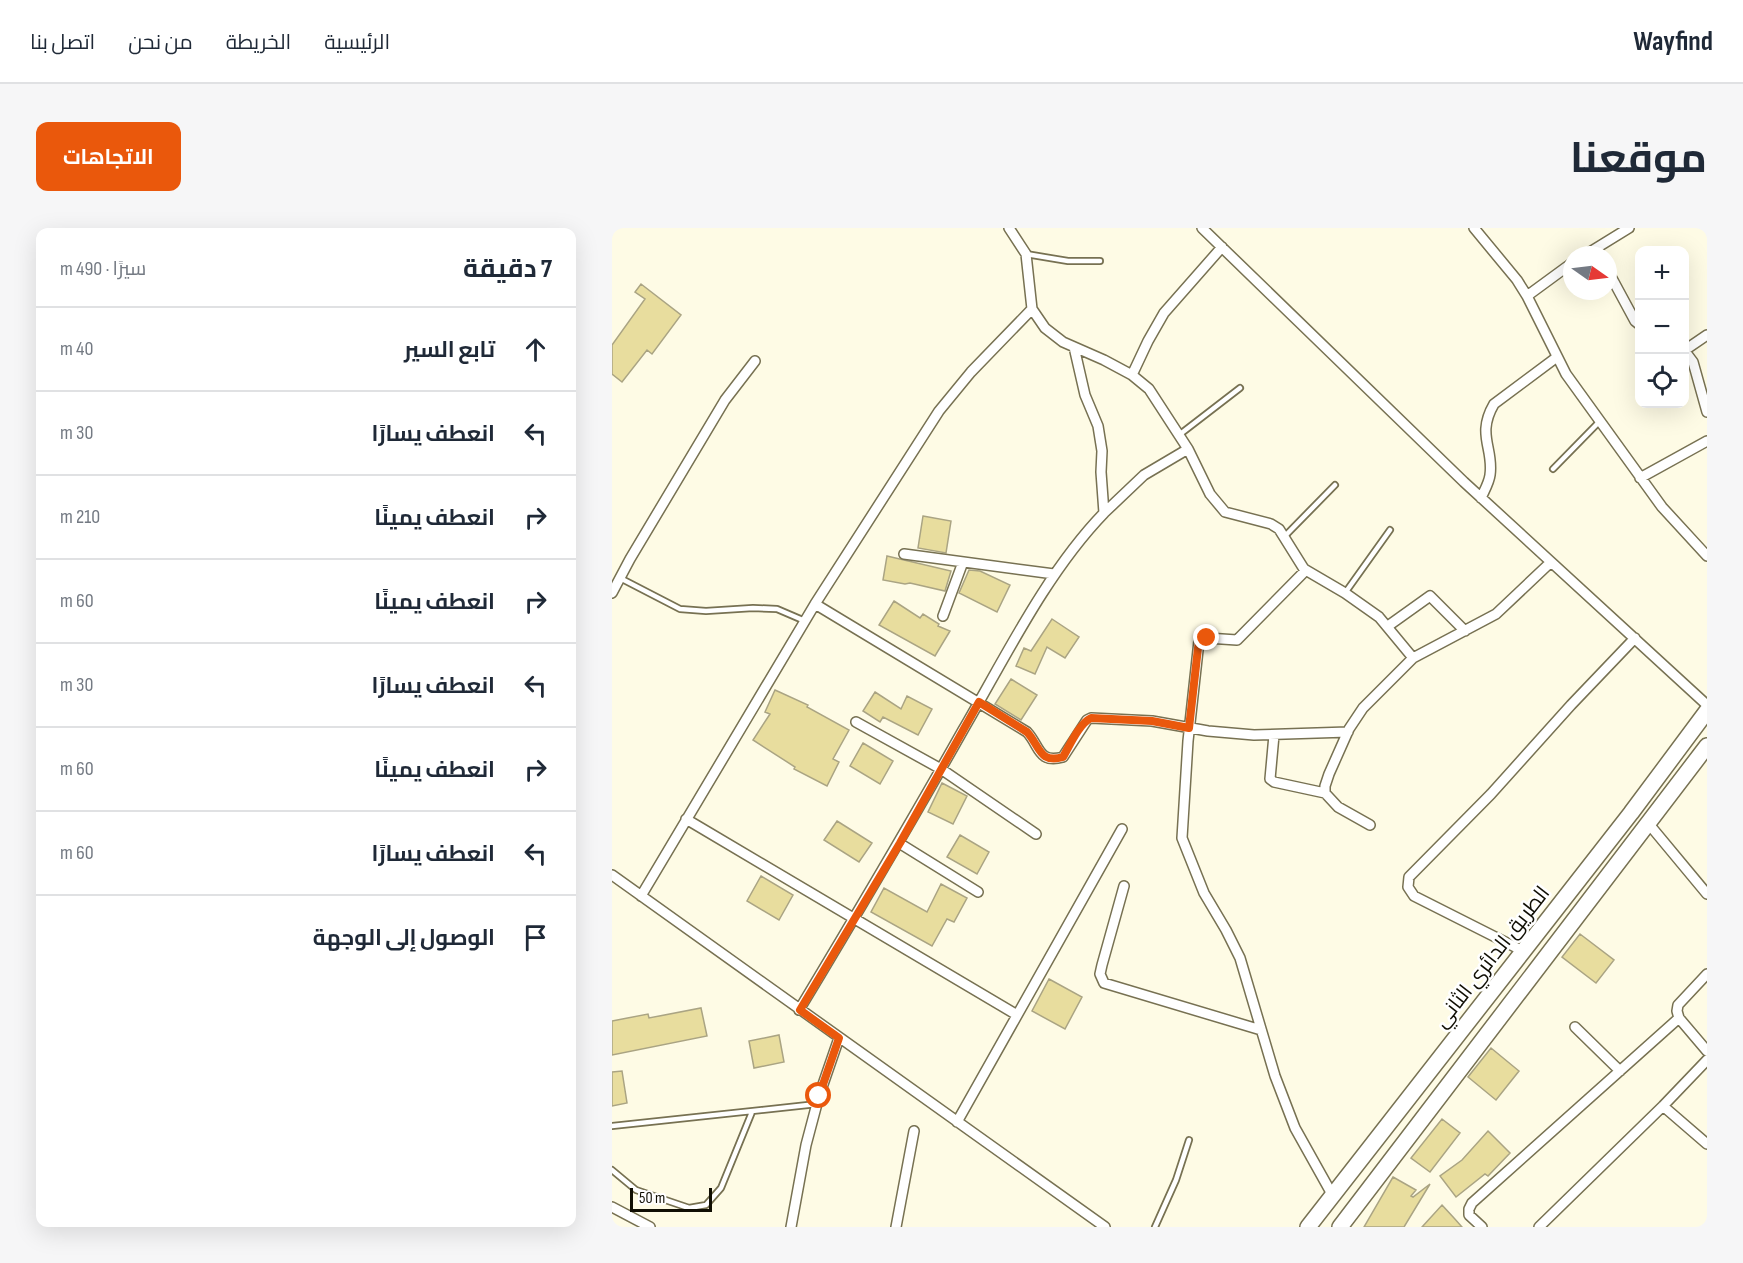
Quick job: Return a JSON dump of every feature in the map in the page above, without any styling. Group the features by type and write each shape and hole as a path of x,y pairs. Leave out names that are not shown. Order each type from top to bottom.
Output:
{"main road":[{"name":"الطريق الدائري الثاني","path":"1308,1227 1631,813 1707,711"},
{"name":"الطريق الدائري الثاني","path":"1340,1227 1707,746"}],"street":[{"path":"1009,228 1026,254 1032,309 1045,328 1063,342 1132,375 1149,388 1188,449 1210,494 1225,512 1271,524 1285,536 1298,563 1380,617 1413,658"},
{"path":"1202,228 1481,498 1707,705"},
{"path":"1474,228 1517,280 1566,374 1662,507 1707,556"},
{"path":"1606,246 1629,228"},
{"path":"1132,375 1164,313 1222,247"},
{"path":"1527,296 1563,269"},
{"path":"1617,288 1635,321"},
{"path":"641,896 815,604 939,411 971,372 1032,309"},
{"path":"1689,347 1707,335"},
{"path":"1074,347 1085,395 1098,426 1102,451 1104,513"},
{"path":"1688,354 1693,362 1707,412"},
{"path":"1481,498 1490,476 1486,437 1488,415 1494,404 1557,357"},
{"path":"612,593 725,400 755,361"},
{"path":"1640,478 1707,441"},
{"path":"800,1010 900,843 1054,574 1087,531 1144,475 1188,449"},
{"path":"904,554 1054,574"},
{"path":"943,616 963,562"},
{"path":"1370,825 1338,807 1325,793 1324,786 1348,732 1363,708 1413,658 1496,614 1551,562"},
{"path":"1306,570 1237,640 1207,638 1199,641 1189,728 1182,838 1204,893 1240,957 1275,1076 1295,1128 1333,1196"},
{"path":"1388,626 1430,596 1465,631"},
{"path":"815,604 1027,732 1032,737 1038,751 1046,758 1063,757 1082,726 1091,718 1152,721 1189,728 1254,735 1348,732"},
{"path":"1523,951 1414,896 1408,887 1409,877 1491,794 1635,638"},
{"path":"856,722 941,769 1036,834"},
{"path":"1274,735 1270,779 1274,782 1325,793"},
{"path":"686,819 1017,1015"},
{"path":"1648,823 1707,894"},
{"path":"957,1122 1122,829"},
{"path":"900,843 978,892"},
{"path":"612,875 1105,1227"},
{"path":"1124,886 1100,974 1104,983 1261,1030"},
{"path":"1707,974 1678,1005 1677,1011 1707,1051"},
{"path":"1482,1227 1469,1215 1469,1209 1473,1203 1680,1018"},
{"path":"1575,1027 1620,1071"},
{"path":"791,1227 806,1145 839,1038"},
{"path":"1539,1227 1707,1060"},
{"path":"1663,1106 1707,1144"},
{"path":"896,1227 914,1131"},
{"path":"612,1206 650,1227"}],"lane":[{"path":"1026,254 1068,261 1100,261"},
{"path":"1179,435 1240,388"},
{"path":"1553,469 1600,421"},
{"path":"1285,536 1335,485"},
{"path":"1345,593 1390,530"},
{"path":"620,578 680,609 706,611 777,609 805,621"},
{"path":"612,1126 817,1104"},
{"path":"612,1170 636,1190 689,1208 706,1205 721,1188 752,1112"},
{"path":"1155,1227 1176,1180 1189,1140"}],"building":[{"path":"641,284 681,315 652,354 647,350 622,382 612,374 612,345 645,299 635,292"},
{"path":"923,516 951,521 946,553 918,548"},
{"path":"887,556 951,571 945,591 883,580"},
{"path":"969,570 980,571 1010,585 997,612 959,593"},
{"path":"894,601 920,618 923,614 939,624 938,626 950,631 935,656 879,625"},
{"path":"1052,619 1079,637 1065,658 1047,647 1035,674 1016,666 1024,648 1031,651"},
{"path":"1011,679 1037,695 1021,720 995,704"},
{"path":"775,690 808,705 807,707 849,730 833,759 839,762 827,786 794,769 795,767 753,740 770,714 765,712"},
{"path":"875,692 901,709 907,696 932,709 918,735 883,717 880,722 863,711"},
{"path":"863,743 893,761 880,784 850,766"},
{"path":"942,783 967,796 953,824 928,812"},
{"path":"837,821 872,843 859,862 824,840"},
{"path":"960,835 989,852 977,874 947,857"},
{"path":"761,876 793,895 779,920 747,901"},
{"path":"941,884 967,898 954,922 947,919 932,946 871,912 884,888 927,912"},
{"path":"1580,934 1614,960 1596,983 1562,957"},
{"path":"1049,979 1082,997 1065,1029 1032,1011"},
{"path":"701,1008 707,1036 612,1055 612,1021 648,1014 649,1018"},
{"path":"779,1035 784,1062 754,1068 749,1041"},
{"path":"1491,1048 1519,1071 1496,1100 1468,1077"},
{"path":"622,1071 627,1103 612,1106 612,1072"},
{"path":"1442,1119 1460,1133 1430,1172 1411,1158"},
{"path":"1488,1131 1510,1153 1488,1176 1485,1174 1456,1197 1440,1176 1462,1160"},
{"path":"1393,1177 1416,1190 1411,1196 1413,1197 1430,1184 1404,1227 1364,1227"},
{"path":"1442,1205 1462,1227 1422,1227"}],"route":[{"path":"819,1096 839,1038 800,1010 900,843 979,702 1027,732 1032,737 1038,751 1046,758 1063,757 1082,726 1091,718 1152,721 1189,728 1199,641 1207,638"}]}
